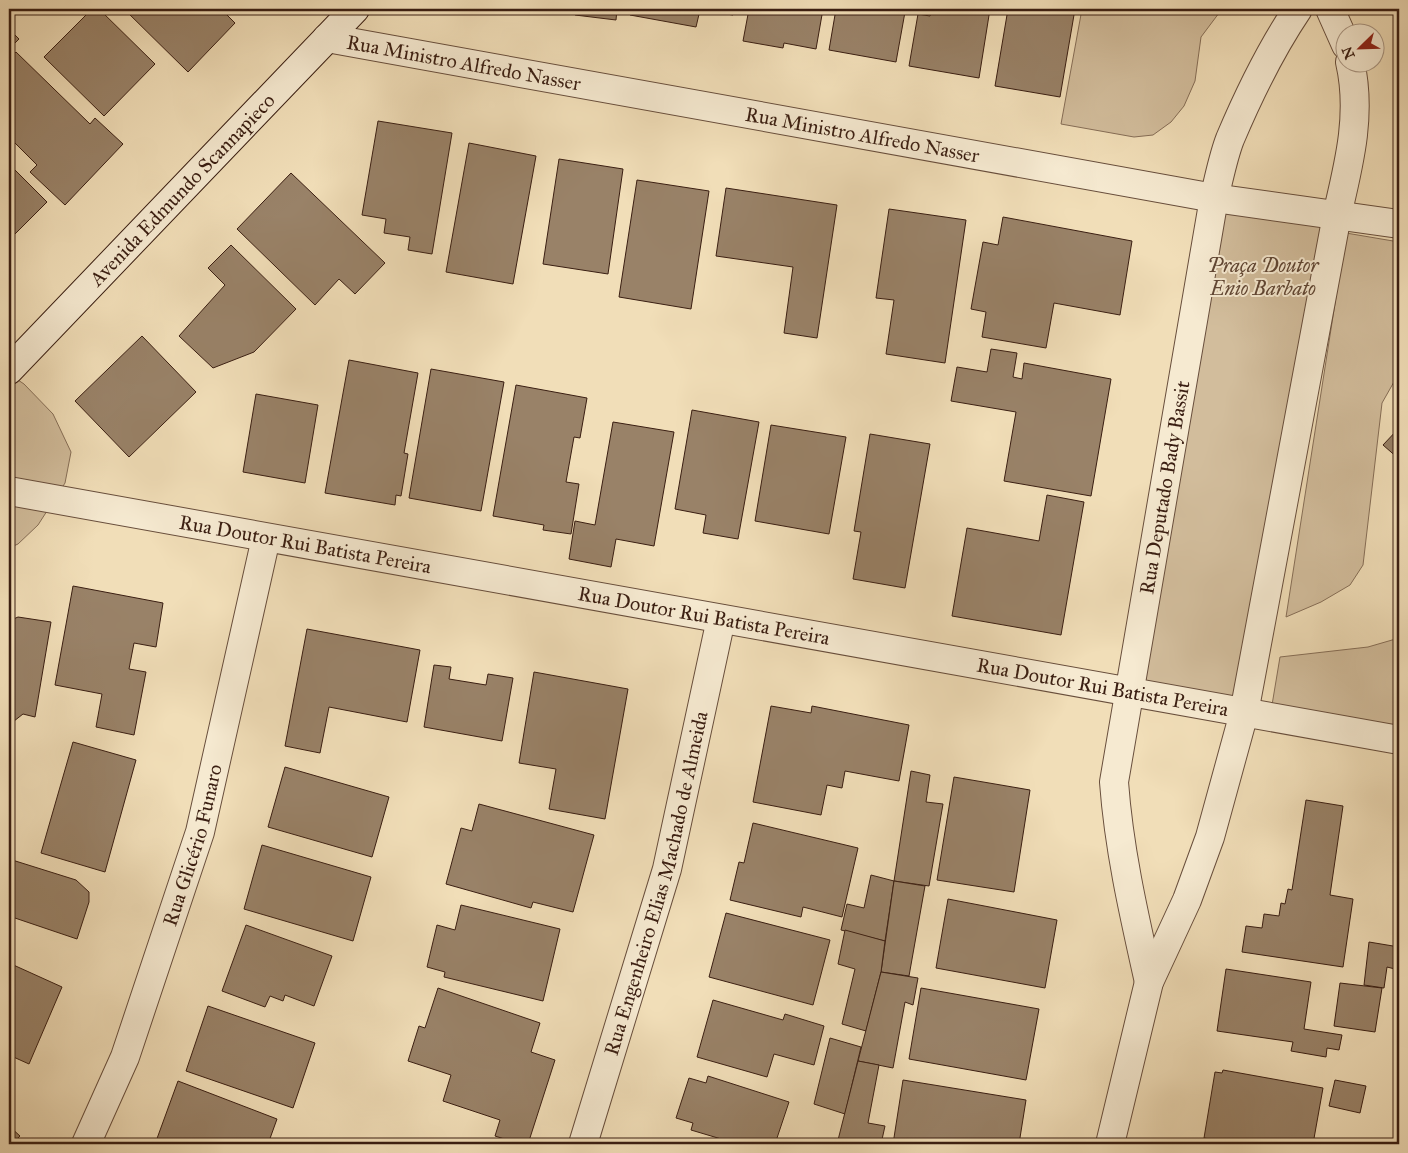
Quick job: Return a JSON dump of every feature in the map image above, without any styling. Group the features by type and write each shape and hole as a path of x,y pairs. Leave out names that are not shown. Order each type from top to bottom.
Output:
{"street":[{"name":"Avenida Edmundo Scannapieco","path":"9,370 355,9"},
{"name":"Rua Deputado Bady Bassit","path":"1149,982 1126,884 1117,828 1114,782 1214,198 1230,140 1282,33 1298,9"},
{"path":"1330,9 1336,22"},
{"name":"Rua Ministro Alfredo Nasser","path":"327,38 1214,198 1399,224"},
{"name":"Rua Deputado Bady Bassit","path":"1110,1144 1149,982 1187,900 1210,837 1244,713 1336,215 1350,162 1354,128 1354,83 1352,72"},
{"name":"Rua Doutor Rui Batista Pereira","path":"9,491 1399,740"},
{"name":"Rua Glicério Funaro","path":"86,1144 125,1058 200,832 266,538"},
{"name":"Rua Engenheiro Elias Machado de Almeida","path":"583,1144 667,869 721,619"}],"green space":[{"path":"1082,9 1222,9 1201,37 1195,81 1184,106 1171,122 1153,135 1134,137 1061,124"},
{"name":"Praça Doutor Enio Barbato","path":"1214,198 1337,215 1244,713 1128,692"},
{"path":"1346,233 1399,242 1399,373 1382,403 1363,565 1350,585 1321,602 1286,617"},
{"path":"9,374 24,384 53,414 71,452 65,483 38,525 18,544 9,548"},
{"path":"1399,638 1399,726 1272,705 1280,657 1368,647"}],"building":[{"path":"92,9 99,9 155,64 104,116 44,57"},
{"path":"124,9 221,9 235,23 188,72"},
{"path":"576,9 617,9 616,20 575,15"},
{"path":"631,9 734,9 733,15 700,10 696,27 630,15"},
{"path":"749,9 823,9 816,49 784,43 783,48 743,41"},
{"path":"836,9 898,9 898,11 905,12 896,62 829,50"},
{"path":"932,9 990,9 979,78 909,66 918,14 930,16"},
{"path":"1008,9 1075,9 1060,97 995,86"},
{"path":"1396,9 1399,9 1399,22 1394,21"},
{"path":"9,29 19,39 9,49"},
{"path":"16,52 90,124 95,118 123,144 65,205 30,172 37,165 9,137 9,59"},
{"path":"378,121 452,133 432,254 408,250 410,237 384,233 386,219 362,215"},
{"path":"469,143 536,156 513,284 446,272"},
{"path":"559,159 623,169 608,274 543,264"},
{"path":"9,164 47,202 13,236 9,232"},
{"path":"291,173 385,263 355,294 339,279 315,305 237,229"},
{"path":"637,180 709,191 691,309 619,297"},
{"path":"726,188 837,205 817,338 784,333 793,267 716,256"},
{"path":"889,209 966,220 945,363 886,354 894,300 876,298"},
{"path":"1003,217 1132,241 1120,315 1054,303 1046,348 982,337 986,312 971,309 983,242 998,245"},
{"path":"231,245 296,309 254,352 213,368 179,336 225,285 208,268"},
{"path":"142,336 196,392 129,457 75,401"},
{"path":"991,349 1017,353 1013,377 1022,379 1024,363 1111,379 1091,496 1004,481 1016,412 951,401 957,367 987,372"},
{"path":"349,360 418,373 404,453 408,454 401,496 396,495 395,505 325,493"},
{"path":"431,369 504,382 481,511 409,498"},
{"path":"516,385 587,398 580,438 574,437 566,482 579,484 571,534 543,530 544,525 493,516"},
{"path":"256,394 318,405 305,483 243,472"},
{"path":"692,410 759,422 738,539 703,533 706,515 675,509"},
{"path":"613,422 674,432 654,546 616,539 611,567 569,559 575,521 595,525"},
{"path":"771,425 846,437 829,534 755,521"},
{"path":"1399,428 1399,459 1383,445"},
{"path":"870,434 930,444 905,588 853,579 861,532 854,531"},
{"path":"1047,495 1084,502 1061,635 952,616 967,528 1039,541"},
{"path":"73,586 163,603 156,647 134,643 129,669 146,672 134,735 96,727 102,694 55,685"},
{"path":"18,617 51,622 35,717 23,714 9,725 9,621"},
{"path":"307,629 420,650 407,722 329,707 320,753 285,746"},
{"path":"434,665 451,667 449,679 486,685 488,674 513,678 502,741 424,727"},
{"path":"534,672 628,689 605,819 549,809 556,769 519,763"},
{"path":"771,706 811,713 812,706 909,725 899,781 845,771 842,788 827,785 821,815 753,802"},
{"path":"73,742 136,760 105,872 41,853"},
{"path":"285,767 389,797 372,857 268,827"},
{"path":"911,771 930,775 926,802 943,804 929,886 894,881"},
{"path":"954,777 1030,790 1014,892 937,880"},
{"path":"1306,800 1343,806 1330,895 1353,899 1343,967 1242,952 1246,926 1262,928 1264,914 1279,916 1281,903 1285,904 1288,889 1292,890"},
{"path":"479,804 594,835 573,912 533,902 531,908 446,884 461,828 472,831"},
{"path":"753,823 858,848 842,917 803,907 801,917 730,900 739,862 744,863"},
{"path":"262,845 371,877 353,941 244,909"},
{"path":"9,859 76,880 89,892 89,902 77,939 9,916"},
{"path":"871,875 894,881 885,941 841,930 847,904 864,908"},
{"path":"894,881 925,886 909,976 881,972"},
{"path":"948,899 1057,920 1045,988 936,968"},
{"path":"461,905 560,929 543,1001 444,977 445,972 427,967 437,925 455,930"},
{"path":"726,913 830,940 813,1005 709,977"},
{"path":"246,925 332,956 314,1006 285,995 283,1001 270,996 265,1007 222,991"},
{"path":"845,930 885,941 881,972 866,1031 842,1024 855,969 838,964"},
{"path":"1369,942 1399,947 1399,970 1387,967 1384,988 1364,985"},
{"path":"9,963 62,987 29,1064 9,1055"},
{"path":"1226,969 1311,982 1304,1029 1342,1035 1339,1050 1327,1048 1326,1057 1291,1051 1293,1042 1217,1031"},
{"path":"881,972 918,978 913,1005 905,1002 893,1068 858,1061"},
{"path":"1340,983 1382,988 1375,1032 1334,1026"},
{"path":"438,988 540,1023 531,1052 555,1060 528,1144 520,1144 495,1136 500,1120 443,1101 451,1075 408,1061 419,1026 425,1028"},
{"path":"921,988 1039,1009 1026,1080 909,1059"},
{"path":"713,1000 783,1020 785,1014 824,1026 814,1065 774,1054 767,1077 697,1057"},
{"path":"208,1006 315,1043 293,1108 186,1071"},
{"path":"830,1038 861,1047 845,1114 814,1104"},
{"path":"858,1061 879,1065 868,1123 885,1126 881,1144 837,1144"},
{"path":"1223,1070 1323,1088 1313,1144 1240,1144 1204,1138 1215,1072 1222,1073"},
{"path":"708,1076 789,1102 775,1144 738,1144 691,1130 693,1123 676,1118 689,1078 706,1083"},
{"path":"903,1080 1026,1100 1019,1144 893,1144"},
{"path":"1335,1080 1366,1086 1360,1113 1329,1106"},
{"path":"178,1081 277,1119 268,1144 155,1144"},
{"path":"9,1126 20,1136 12,1144 9,1144"}]}
